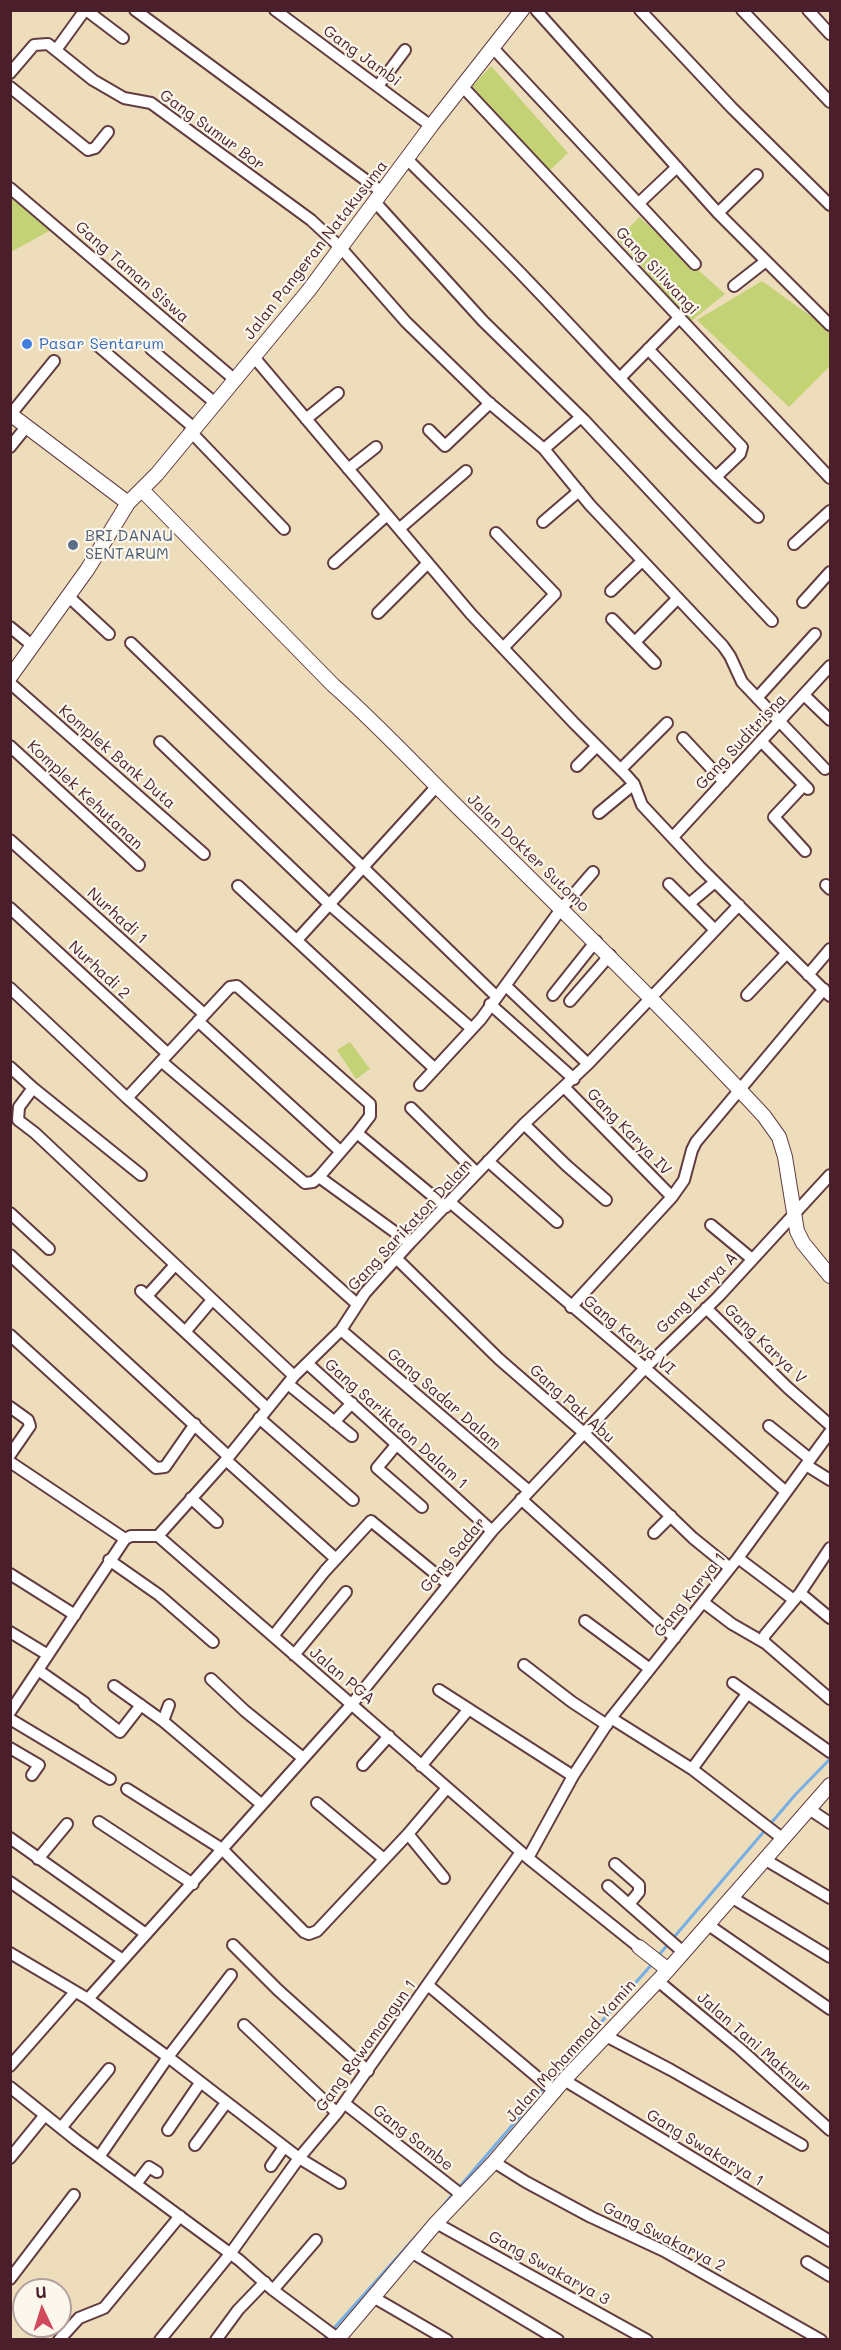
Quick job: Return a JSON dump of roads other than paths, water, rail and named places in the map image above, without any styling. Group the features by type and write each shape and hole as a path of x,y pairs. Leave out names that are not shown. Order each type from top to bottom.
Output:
{"street":[{"path":"10,73 34,45 44,43 56,50 85,10 123,38"},
{"path":"135,10 379,197 483,321 580,417 772,621"},
{"name":"Gang Jambi","path":"275,10 431,126"},
{"name":"Jalan Pangeran Natakusuma","path":"10,677 68,596 128,504 142,490 341,248 431,126 522,10"},
{"path":"536,10 718,213 831,325"},
{"path":"640,10 732,108 831,205"},
{"path":"741,10 831,102"},
{"path":"808,10 831,34"},
{"path":"492,47 694,264"},
{"name":"Gang Sumur Bor","path":"56,50 93,80 124,99 151,103 311,220 341,248 406,322 490,403 544,449 642,561 728,652 738,676 825,769"},
{"path":"378,86 405,50"},
{"name":"Gang Siliwangi","path":"462,86 831,478"},
{"path":"10,87 88,150 95,148 108,132"},
{"path":"407,159 727,488 759,517"},
{"path":"639,203 677,167"},
{"path":"718,213 757,175"},
{"name":"Gang Taman Siswa","path":"10,188 234,379"},
{"path":"734,286 766,261"},
{"path":"620,378 680,317"},
{"path":"97,345 192,429 284,529"},
{"path":"151,349 214,402"},
{"path":"648,349 742,447 740,454 717,476"},
{"path":"253,356 503,648 634,784 642,805 786,954 827,992 696,1142 684,1180 672,1197 571,1307"},
{"path":"54,361 11,414 128,504"},
{"path":"306,419 338,393"},
{"path":"429,430 445,446 490,403"},
{"path":"544,449 580,417"},
{"path":"10,447 27,426"},
{"path":"348,469 376,447"},
{"path":"399,529 466,471"},
{"name":"Jalan Dokter Sutomo","path":"142,490 436,787 610,955 764,1116 778,1137 785,1158 793,1214 799,1236 831,1276"},
{"path":"543,522 579,491"},
{"path":"794,544 831,511"},
{"path":"334,563 387,515"},
{"path":"496,533 555,594 503,648"},
{"path":"611,591 642,561"},
{"path":"378,613 428,563"},
{"path":"803,602 831,572"},
{"path":"68,596 109,634"},
{"path":"635,642 678,598"},
{"path":"612,619 655,663"},
{"path":"10,627 33,646"},
{"path":"757,698 815,634"},
{"path":"131,643 365,867 573,1079"},
{"name":"Gang Suditrisna","path":"673,837 831,666"},
{"name":"Komplek Bank Duta","path":"10,683 204,854"},
{"path":"804,695 831,720"},
{"path":"621,769 667,723"},
{"path":"683,738 724,782"},
{"path":"160,742 330,905 472,1029"},
{"path":"762,742 806,787 774,817 805,851"},
{"name":"Komplek Kehutanan","path":"10,746 139,865"},
{"path":"578,766 597,746"},
{"path":"599,813 634,784"},
{"path":"297,940 436,787"},
{"name":"Nurhadi 1","path":"10,840 340,1151"},
{"path":"420,1085 472,1029 561,909 593,872"},
{"path":"690,903 715,882"},
{"path":"669,884 715,930"},
{"path":"238,886 435,1069"},
{"name":"Gang Sarikaton Dalam","path":"158,1536 227,1458 267,1407 341,1330 357,1304 397,1258 524,1124 565,1088 739,905"},
{"name":"Nurhadi 2","path":"10,908 164,1057 301,1181 309,1183 319,1177"},
{"path":"553,995 596,941"},
{"path":"808,975 831,949"},
{"path":"747,994 786,954"},
{"path":"570,1001 610,955"},
{"path":"127,1098 231,986 238,986 370,1104 370,1116 319,1177 410,1244"},
{"path":"506,986 588,1064"},
{"path":"10,988 127,1098 357,1304"},
{"path":"10,1067 141,1175"},
{"path":"11,1130 18,1120 19,1107 33,1088"},
{"name":"Gang Karya IV","path":"565,1088 672,1197"},
{"path":"411,1108 477,1173"},
{"path":"18,1120 212,1300 334,1422 352,1436"},
{"path":"524,1124 606,1200"},
{"name":"Gang Karya VI","path":"357,1133 645,1368 786,1492"},
{"path":"488,1161 557,1222"},
{"name":"Gang Karya A","path":"584,1432 706,1308 831,1175"},
{"path":"10,1213 49,1249"},
{"path":"711,1225 752,1259"},
{"path":"10,1255 195,1424 227,1458 336,1559"},
{"name":"Gang Pak Abu","path":"397,1258 499,1359 584,1432 671,1516 730,1568"},
{"path":"175,1265 144,1293 267,1407"},
{"path":"185,1332 212,1300"},
{"name":"Gang Karya V","path":"706,1308 788,1388 831,1425"},
{"name":"Gang Sadar Dalam","path":"341,1330 525,1495 675,1638"},
{"path":"10,1335 156,1468 165,1467 195,1424"},
{"name":"Gang Sarikaton Dalam 1","path":"308,1364 492,1531"},
{"path":"334,1422 352,1403"},
{"path":"10,1407 28,1420 30,1426 10,1455"},
{"path":"259,1418 353,1500"},
{"path":"769,1426 831,1480"},
{"name":"Gang Sadar","path":"88,1999 352,1704 492,1531 584,1432"},
{"name":"Gang Karya 1","path":"573,1776 609,1721 738,1558 831,1432"},
{"path":"398,1444 377,1468 423,1507"},
{"path":"10,1462 125,1539"},
{"path":"192,1498 217,1522"},
{"path":"654,1533 671,1516"},
{"path":"274,1635 336,1559 371,1521 448,1584"},
{"path":"10,1712 125,1539 131,1536 158,1536"},
{"name":"Jalan PGA","path":"158,1536 524,1855 639,1947"},
{"path":"765,1643 765,1635 797,1597 831,1548"},
{"path":"738,1558 831,1618"},
{"path":"109,1560 159,1595 213,1642"},
{"path":"10,1574 75,1615"},
{"path":"294,1655 346,1592"},
{"path":"703,1602 732,1624 765,1643 831,1699"},
{"path":"585,1621 650,1669"},
{"path":"10,1632 48,1655"},
{"path":"524,1665 572,1702 692,1768 782,1838"},
{"path":"39,1670 120,1732 141,1705"},
{"path":"212,1678 245,1711 303,1758"},
{"path":"734,1683 831,1752"},
{"path":"114,1686 162,1721 261,1804"},
{"path":"439,1690 573,1776"},
{"path":"692,1768 747,1694"},
{"path":"162,1721 169,1705"},
{"path":"421,1766 469,1709"},
{"path":"10,1719 110,1779"},
{"path":"363,1765 389,1736"},
{"path":"10,1748 39,1764 32,1775"},
{"name":"Gang Rawamangun 1","path":"160,2340 230,2254 299,2158 337,2113 368,2071 524,1855 573,1776"},
{"name":"Jalan Mohammad Yamin","path":"338,2339 436,2223 494,2162 564,2080 668,1970 831,1785"},
{"path":"127,1789 222,1850 304,1932 309,1934 317,1930 408,1834 447,1788"},
{"path":"317,1803 384,1859"},
{"path":"809,1809 831,1823"},
{"path":"99,1822 192,1884"},
{"path":"38,1859 67,1824"},
{"path":"408,1834 444,1878"},
{"path":"10,1838 146,1934"},
{"path":"764,1859 831,1898"},
{"path":"615,1864 639,1885 639,1892 630,1903"},
{"path":"10,1882 123,1960"},
{"path":"608,1886 683,1952"},
{"path":"731,1897 831,1957"},
{"path":"707,1924 831,2009"},
{"path":"233,1945 287,1998 368,2071"},
{"path":"639,1947 668,1970"},
{"path":"10,1953 88,1999 168,2057 299,2158 340,2183"},
{"path":"99,2157 168,2057 231,1976"},
{"name":"Jalan Tani Makmur","path":"658,1981 731,2041 831,2130"},
{"path":"429,1986 555,2092"},
{"path":"10,2066 75,1992"},
{"path":"244,2025 337,2113"},
{"path":"606,2036 671,2070 802,2145"},
{"path":"61,2128 109,2069"},
{"name":"Gang Swakarya 1","path":"564,2080 831,2241"},
{"path":"168,2130 200,2083"},
{"path":"10,2087 338,2339"},
{"path":"195,2145 226,2103"},
{"name":"Gang Sambe","path":"344,2103 463,2196"},
{"path":"10,2158 45,2115"},
{"path":"271,2166 284,2147"},
{"name":"Gang Swakarya 2","path":"494,2162 591,2217 664,2251 821,2340"},
{"path":"136,2184 149,2167 157,2172"},
{"path":"10,2279 74,2195"},
{"path":"59,2340 79,2318 104,2308 180,2216"},
{"name":"Gang Swakarya 3","path":"436,2223 647,2340"},
{"path":"216,2340 238,2310 269,2286 316,2240"},
{"path":"411,2252 558,2340"},
{"path":"807,2262 831,2276"},
{"path":"374,2296 447,2340"}],"waterway":[{"path":"658,1956 795,1795 830,1759"},
{"path":"534,2099 652,1964"},
{"path":"461,2185 528,2107"},
{"path":"439,2211 451,2196"},
{"path":"335,2327 418,2234"}],"place":[{"name":"Pasar Sentarum","path":"27,344"},
{"name":"BRI DANAU SENTARUM","path":"73,545"}]}
